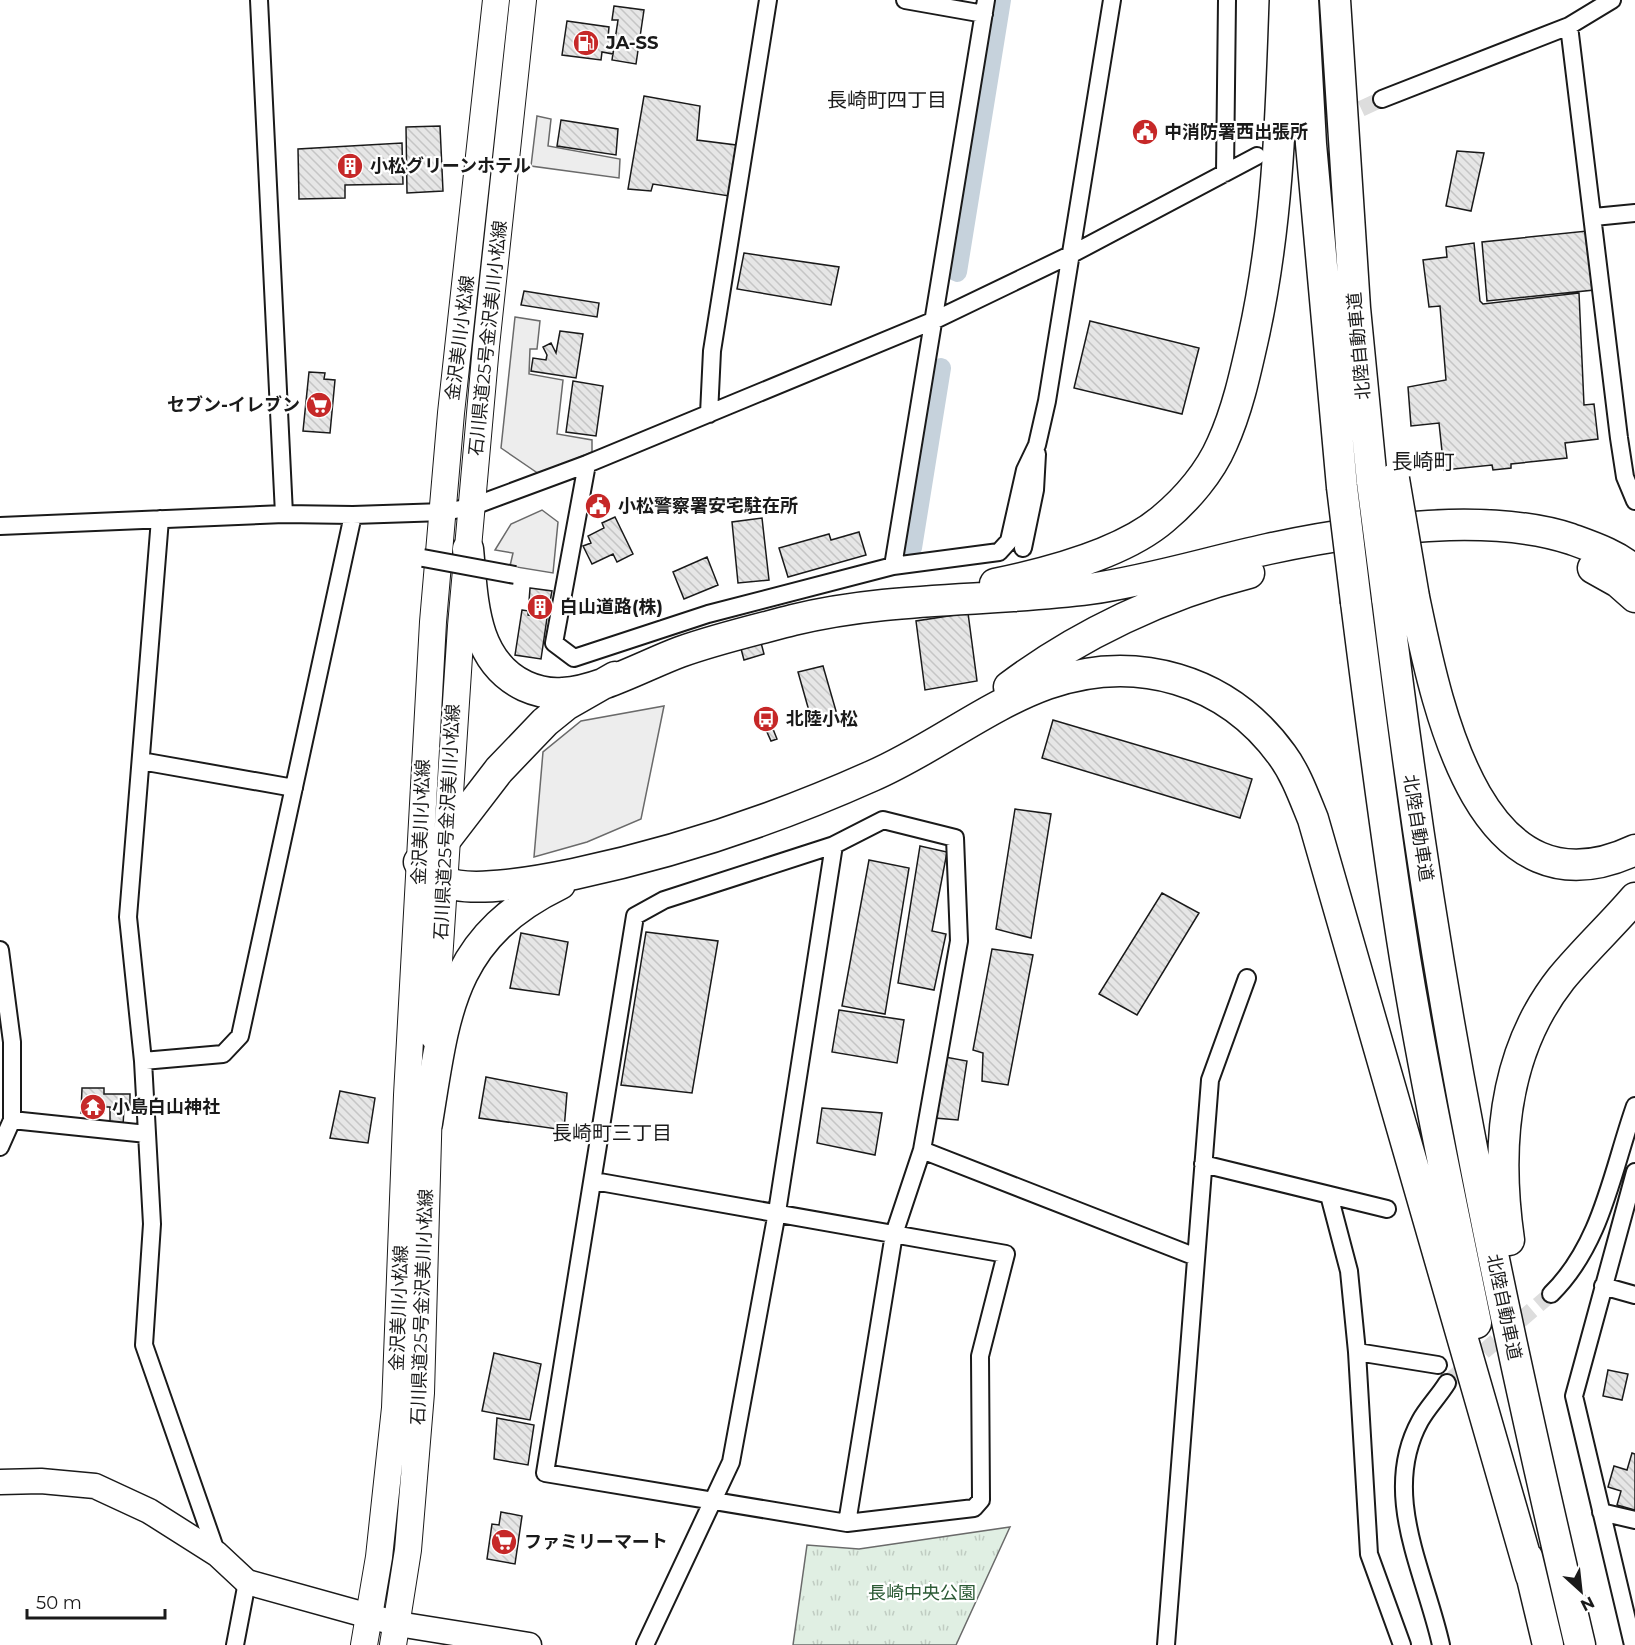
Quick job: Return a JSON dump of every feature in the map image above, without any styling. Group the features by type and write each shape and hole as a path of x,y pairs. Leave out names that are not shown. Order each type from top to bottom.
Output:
{"highway":[{"path":"468,549 477,625 485,646 511,677 526,686 544,692 564,693 684,651 792,621 842,609 1009,581 1109,550 1139,536 1163,519 1186,497 1206,472 1222,446 1234,414 1260,310 1270,254 1281,127 1286,0"},
{"name":"北陸自動車道","path":"1303,0 1311,144 1342,487 1402,936 1436,1132 1531,1576 1548,1645"},
{"name":"北陸自動車道","path":"1335,0 1341,128 1355,308 1401,598 1408,764 1469,1133 1507,1325 1580,1645"},
{"path":"900,601 994,598 1094,588 1150,578 1321,538 1422,526 1506,526 1556,534 1595,547 1635,571"},
{"path":"943,739 1027,674 1121,621 1222,579 1284,564 1329,555 1417,544 1493,543 1529,547 1563,556 1602,573 1635,597"},
{"path":"1401,598 1458,762 1475,794 1493,820 1512,840 1528,850 1561,863 1589,865 1614,860 1635,850"},
{"path":"615,677 566,705 523,743 499,770 446,839 419,862 444,882 493,886 524,883 596,869 740,830 874,776 1047,684 1079,676 1115,672 1152,673 1185,681 1214,693 1243,713 1283,756 1300,787 1317,830 1531,1576"},
{"path":"428,1123 441,1040 450,1003 472,955 485,937 522,905 567,880 596,869"},
{"path":"1589,1645 1524,1340 1504,1210 1502,1169 1504,1128 1510,1089 1521,1051 1538,1015 1560,980 1635,898"}],"main road":[{"name":"金沢美川小松線","path":"364,1645 370,1618 395,1408 407,1095 426,709 451,413 496,0"},
{"name":"石川県道25号金沢美川小松線","path":"396,1635 408,1550 421,1393 428,1123 446,839 471,507 523,0"}],"street":[{"path":"259,0 284,514"},
{"path":"709,414 712,351 768,0"},
{"path":"893,566 985,7 905,0"},
{"path":"1023,548 1035,490 1037,445 1047,401 1072,254 1112,0"},
{"path":"1225,172 1227,0"},
{"path":"1382,99 1569,26 1612,0"},
{"path":"1569,26 1594,217 1627,437 1625,477 1635,501"},
{"path":"0,526 284,514 353,515 444,512 471,507 587,464 935,321 1072,254 1257,156"},
{"path":"1594,217 1635,213"},
{"path":"587,464 554,643 574,658 708,614 893,566 999,552 1009,541 1025,470 1037,445"},
{"path":"143,1061 223,1054 240,1036 353,515"},
{"path":"160,519 128,917 143,1061 152,1224 144,1345 217,1554"},
{"path":"423,558 515,575"},
{"path":"141,761 294,788"},
{"path":"594,1181 777,1212 894,1233 1006,1254 980,1356 981,1500 974,1508 847,1523 545,1473 635,916 664,900 834,845 883,820 955,838 959,941 922,1150 894,1233 847,1523"},
{"path":"645,1645 731,1462 777,1212 834,845"},
{"path":"0,950 12,1042 12,1120 0,1147"},
{"path":"1166,1645 1210,1080 1247,978"},
{"path":"1551,1294 1570,1275 1595,1230 1635,1108"},
{"path":"12,1120 147,1134"},
{"path":"922,1150 1196,1257"},
{"path":"1203,1164 1387,1209"},
{"path":"1633,1645 1574,1396 1635,1172"},
{"path":"1329,1195 1349,1270 1358,1352 1369,1554 1402,1645"},
{"path":"1603,1286 1635,1295"},
{"path":"1358,1352 1438,1365"},
{"path":"1441,1645 1407,1527 1402,1487 1407,1454 1420,1421 1448,1383"},
{"path":"0,1482 41,1481 95,1485 148,1511 217,1554 247,1582 370,1618 396,1635 529,1645"},
{"path":"1601,1512 1635,1520"},
{"path":"235,1645 247,1582"}],"green space":[{"name":"長崎中央公園","path":"1010,1527 956,1645 793,1645 807,1545 859,1549"}],"shaded area":[{"path":"537,116 551,119 548,146 620,159 619,178 531,166"},
{"path":"515,317 540,321 537,349 530,349 529,374 563,380 557,434 592,440 592,452 539,474 501,448"},
{"path":"542,510 558,522 553,573 510,566 513,553 495,550 511,524"},
{"path":"664,706 641,819 587,842 534,857 543,752 581,721"}],"building":[{"path":"614,6 644,10 636,64 612,60 618,20 612,20"},
{"path":"567,21 609,27 608,38 615,39 613,54 602,52 601,60 562,55"},
{"path":"644,96 700,106 697,140 736,145 729,196 653,184 651,191 628,189"},
{"path":"561,120 618,129 616,155 557,146"},
{"path":"440,126 443,191 407,193 406,127"},
{"name":"小松グリーンホテル","path":"402,143 403,184 345,185 345,198 299,199 298,149"},
{"path":"1457,151 1484,153 1471,211 1446,206"},
{"path":"1587,231 1594,290 1487,301 1482,242"},
{"path":"1474,243 1480,301 1483,304 1579,293 1584,405 1594,404 1598,439 1565,443 1567,458 1511,464 1511,468 1493,470 1492,465 1444,470 1439,423 1411,426 1408,387 1446,380 1440,306 1429,307 1423,260 1447,257 1446,247"},
{"path":"744,253 839,267 831,305 737,289"},
{"path":"524,291 599,303 597,317 521,305"},
{"path":"1090,321 1199,348 1182,414 1074,388"},
{"path":"560,331 583,334 576,378 531,371 533,358 546,360 547,355 543,347 551,343 556,353"},
{"name":"セブン-イレブン","path":"309,372 325,373 324,379 335,380 330,433 303,431"},
{"path":"573,381 603,386 596,436 566,432"},
{"path":"615,517 633,554 617,562 613,554 592,564 583,546 591,543 588,536 604,528 602,523"},
{"path":"762,518 769,580 738,583 732,522"},
{"path":"859,532 866,555 788,577 779,548 829,534 831,540"},
{"path":"707,557 718,585 684,599 673,572"},
{"name":"白山道路(株)","path":"530,588 552,591 547,618 528,615"},
{"path":"522,610 529,611 528,615 547,618 541,659 515,655"},
{"path":"968,613 977,681 925,690 916,621"},
{"path":"755,620 764,654 744,660 735,626"},
{"path":"823,666 838,718 813,725 798,672"},
{"path":"1053,720 1252,779 1240,818 1042,758"},
{"path":"773,729 777,739 771,741 767,732"},
{"path":"1015,809 1051,814 1031,938 996,929"},
{"path":"920,846 947,852 932,931 946,934 934,990 898,983"},
{"path":"869,860 909,868 885,1014 842,1006"},
{"path":"1162,893 1199,913 1137,1015 1099,994"},
{"path":"646,932 718,941 692,1093 621,1085"},
{"path":"521,933 568,942 559,995 510,988"},
{"path":"992,949 1033,955 1008,1085 982,1081 983,1053 973,1050"},
{"path":"839,1010 904,1020 897,1063 832,1052"},
{"path":"945,1057 967,1061 958,1120 935,1118"},
{"path":"486,1077 567,1093 564,1130 479,1118"},
{"name":"小島白山神社","path":"82,1088 104,1088 104,1094 130,1094 130,1108 124,1108 123,1126 110,1127 110,1107 104,1107 104,1113 81,1113"},
{"path":"340,1091 375,1098 368,1143 330,1138"},
{"path":"822,1108 882,1113 875,1155 817,1143"},
{"path":"494,1353 541,1364 530,1420 482,1411"},
{"path":"1608,1370 1628,1374 1622,1400 1603,1396"},
{"path":"497,1418 534,1425 528,1465 494,1459"},
{"path":"1632,1453 1635,1454 1635,1510 1617,1505 1621,1491 1608,1487 1614,1466 1627,1470"},
{"name":"ファミリーマート","path":"501,1512 522,1516 515,1564 487,1559 492,1524 499,1525"}],"waterway":[{"path":"957,272 1001,0"},
{"path":"912,548 941,368"}],"tunnel":[{"path":"1274,149 1382,99"},
{"path":"1447,1383 1551,1294"}],"place":[{"name":"JA-SS","path":"586,43"},
{"name":"中消防署西出張所","path":"1145,132"},
{"name":"小松グリーンホテル","path":"350,166"},
{"name":"セブン-イレブン","path":"319,405"},
{"name":"小松警察署安宅駐在所","path":"598,506"},
{"name":"白山道路(株)","path":"540,607"},
{"name":"北陸小松","path":"766,719"},
{"name":"小島白山神社","path":"93,1107"},
{"name":"ファミリーマート","path":"504,1542"}],"district":[{"name":"長崎町四丁目","path":"887,100"},
{"name":"長崎町","path":"1423,461"},
{"name":"長崎町三丁目","path":"612,1133"}]}
